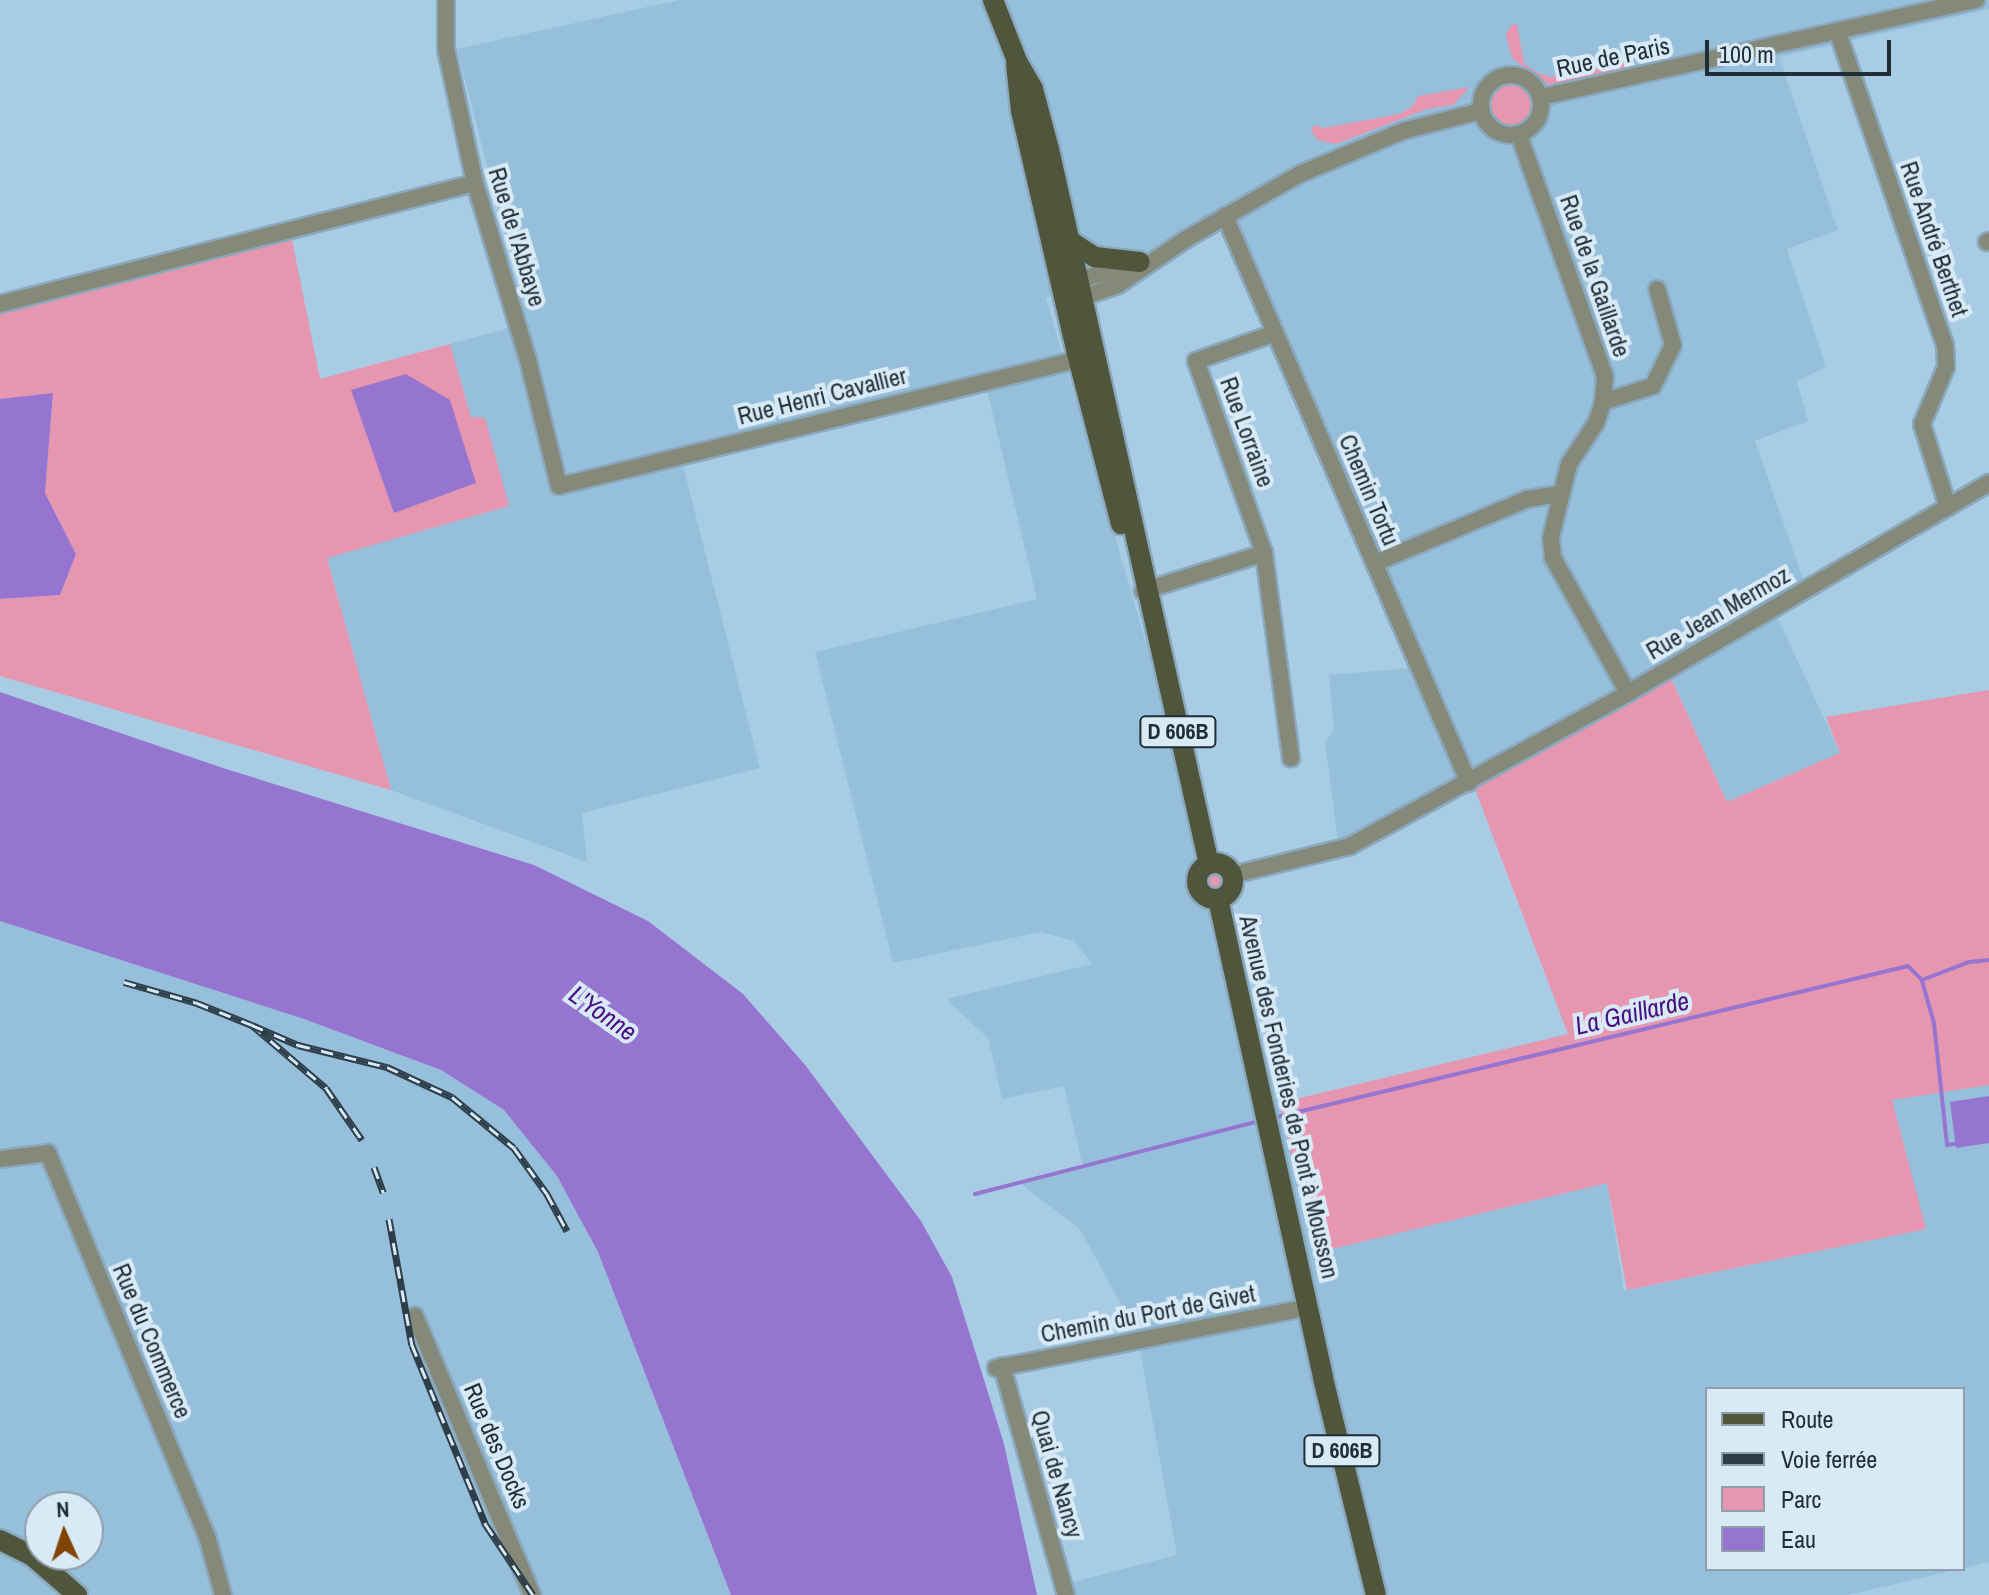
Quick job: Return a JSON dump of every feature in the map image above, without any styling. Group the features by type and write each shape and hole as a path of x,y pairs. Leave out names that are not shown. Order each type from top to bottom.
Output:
{"main road":[{"name":"D 606B","path":"993,0 1017,61 1033,89 1070,241 1073,291"},
{"name":"D 606B","path":"1017,61 1016,84 1073,291 1209,864"},
{"path":"1070,241 1095,257 1140,262"},
{"path":"1209,864 1225,866 1232,875 1230,891 1218,899 1206,896 1199,887 1200,871 1209,864"},
{"name":"Avenue des Fonderies de Pont à Mousson","path":"1218,899 1309,1307"},
{"name":"D 606B","path":"1309,1307 1376,1595"},
{"path":"0,1540 31,1555 77,1595"}],"street":[{"name":"Rue de l'Abbaye","path":"446,0 446,49 475,183 528,360 559,486"},
{"name":"Rue de Paris","path":"1541,97 1976,0"},
{"path":"1985,0 1989,10"},
{"name":"Rue André Berthet","path":"1838,33 1945,345 1946,367 1922,424 1948,507"},
{"path":"1502,76 1521,76 1537,88 1541,97 1542,106 1535,124 1519,135 1509,136 1491,128 1481,111 1483,93 1502,76"},
{"path":"1073,291 1118,285 1225,216 1300,174 1403,131 1481,111"},
{"name":"Rue de la Gaillarde","path":"1519,135 1605,377 1603,402 1596,423 1569,464 1560,494 1551,537 1553,558 1628,693"},
{"path":"0,304 475,183"},
{"name":"Chemin Tortu","path":"1225,216 1469,783"},
{"path":"1073,291 1140,262 1163,257"},
{"path":"1603,402 1653,386 1673,345 1657,289"},
{"name":"Rue Lorraine","path":"1275,333 1196,361 1264,553 1291,758"},
{"name":"Rue Henri Cavallier","path":"559,486 1088,357"},
{"name":"Rue Jean Mermoz","path":"1232,875 1341,850 1469,783 1628,693 1989,483"},
{"path":"1375,563 1527,499 1560,494"},
{"path":"1146,593 1264,553"},
{"name":"Rue du Commerce","path":"0,1159 48,1153 207,1536 223,1595"},
{"name":"Chemin du Port de Givet","path":"999,1367 1309,1307"},
{"name":"Rue des Docks","path":"415,1316 532,1595"},
{"name":"Quai de Nancy","path":"999,1367 1066,1595"}],"shaded area":[{"path":"679,0 1989,0 1989,9 1779,57 1838,230 1787,249 1826,367 1797,381 1808,421 1755,441 1809,596 1777,616 1840,753 1727,802 1669,672 1339,849 1325,742 1334,730 1329,675 1425,667 1231,223 1046,298 1279,1103 1315,1253 1607,1183 1624,1291 1925,1229 1891,1099 1989,1085 1989,1562 1965,1568 1965,1387 1705,1387 1705,1571 1950,1571 1848,1595 1072,1595 1069,1583 1177,1555 1137,1334 1080,1229 1021,1184 1083,1167 1064,1086 1002,1099 988,1038 946,999 1092,964 1074,941 1041,932 893,963 815,652 1037,599 983,373 679,450 760,768 582,813 587,862 391,790 327,557 509,506 471,417 450,344 528,323 457,49"},
{"path":"0,921 304,1019 441,1070 504,1110 557,1176 598,1252 731,1595 0,1595"}],"green space":[{"path":"1517,24 1524,63 1538,73 1551,77 1628,61 1630,69 1552,87 1512,58 1506,36 1510,26"},
{"path":"1511,85 1525,91 1531,105 1525,119 1511,125 1497,119 1491,105 1497,91"},
{"path":"1470,87 1453,105 1427,109 1336,144 1318,140 1311,131 1315,125 1324,128 1399,114 1412,107 1418,96"},
{"path":"290,230 320,379 450,344 471,417 485,418 509,506 327,558 391,790 0,676 0,599 60,595 76,554 45,493 53,394 0,399 0,301"},
{"path":"1668,671 1727,802 1840,753 1826,717 1989,690 1989,1085 1892,1100 1926,1229 1627,1290 1607,1183 1315,1253 1279,1103 1568,1034 1473,784"},
{"path":"1216,869 1224,873 1228,881 1224,889 1216,893 1208,889 1204,881 1208,873"}],"water":[{"path":"406,374 450,400 476,483 394,513 351,390"},
{"path":"53,393 45,493 76,554 60,595 0,599 0,399"},
{"name":"L'Yonne","path":"0,692 226,769 534,865 648,921 743,994 806,1066 921,1221 952,1277 1004,1444 1037,1595 731,1595 598,1252 557,1176 504,1110 441,1070 304,1019 0,921"},
{"path":"1989,1096 1989,1143 1956,1148 1950,1102"}],"waterway":[{"name":"La Gaillarde","path":"1277,1117 1908,966 1922,980 1969,962 1989,960"},
{"path":"1922,981 1934,1023 1947,1145 1959,1143"},
{"name":"La Gaillarde","path":"975,1194 1255,1122"}],"railway":[{"path":"124,982 197,1003 252,1025 326,1088 362,1140"},
{"path":"252,1025 298,1045 387,1067 452,1097 514,1148 547,1194 567,1231"},
{"path":"374,1167 383,1192"},
{"path":"389,1219 412,1345 486,1525 533,1595"}]}
